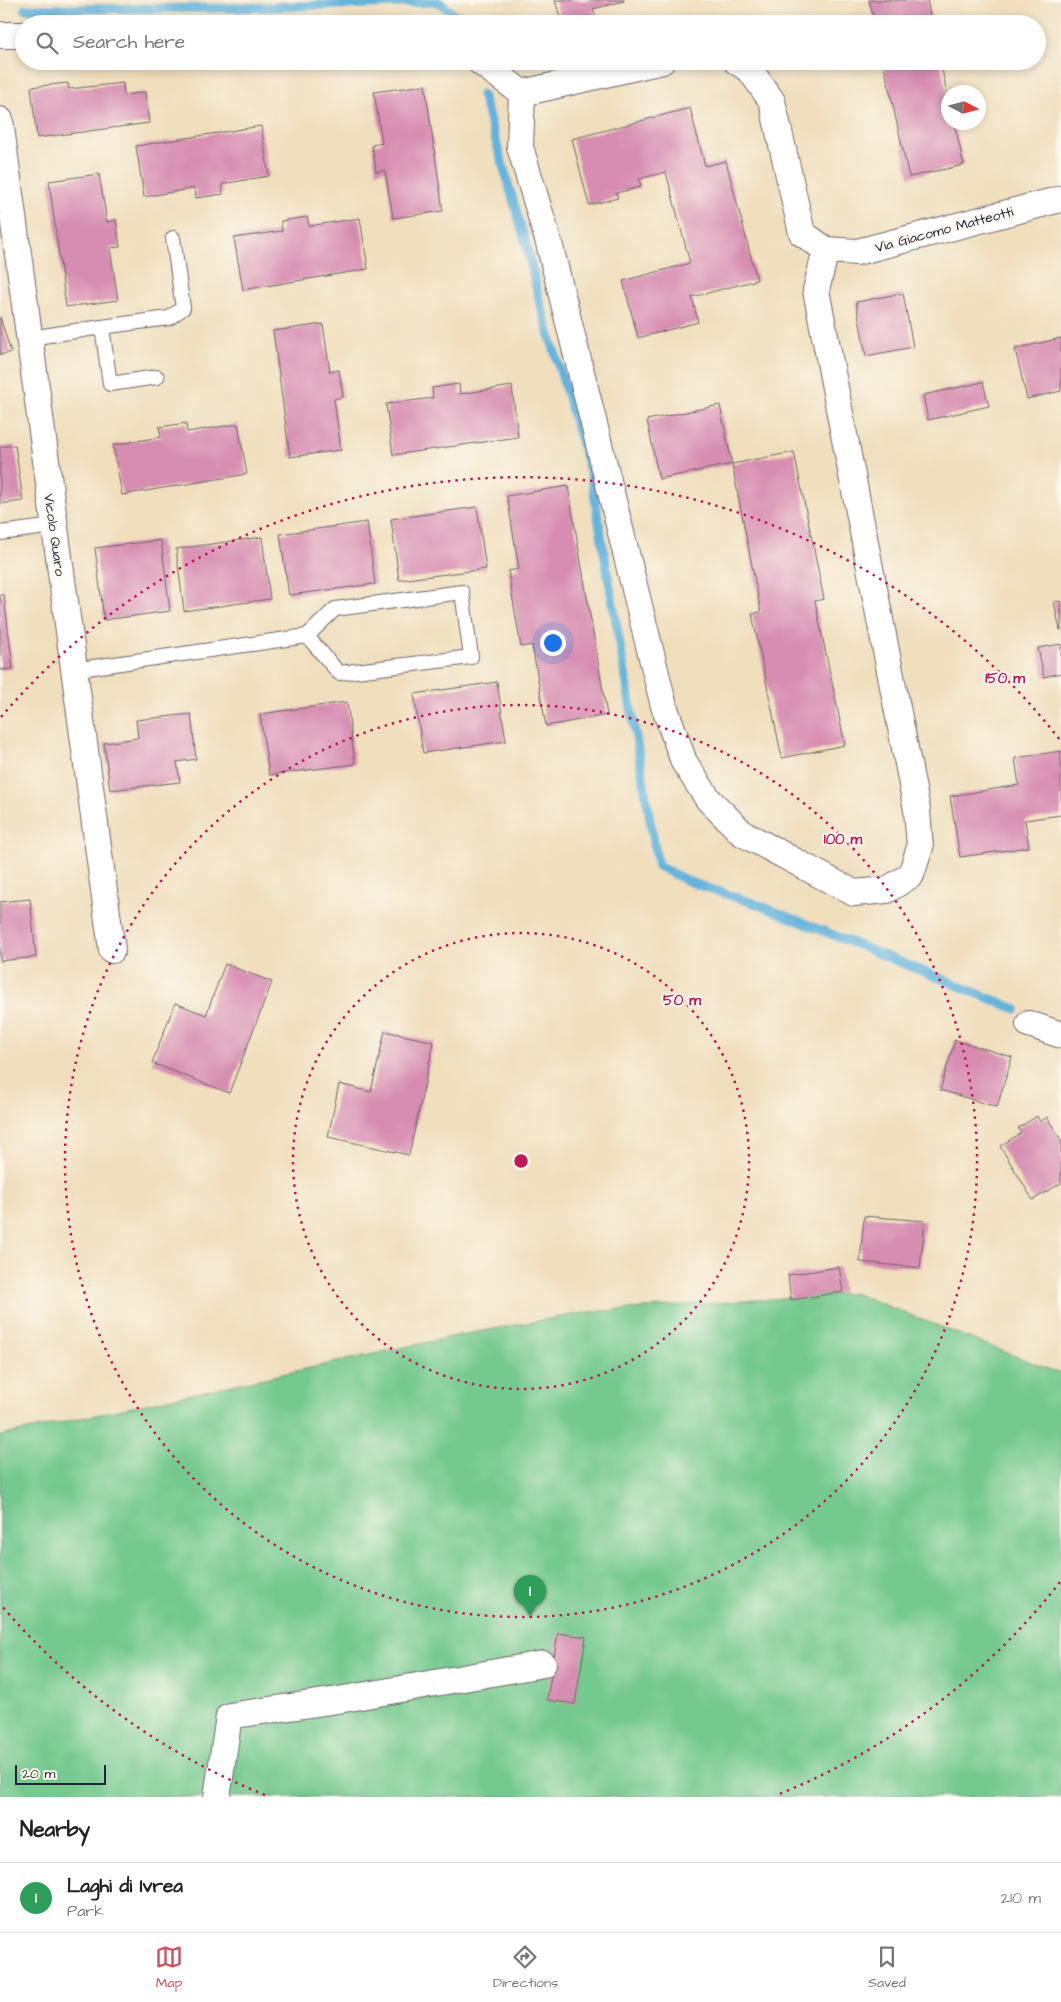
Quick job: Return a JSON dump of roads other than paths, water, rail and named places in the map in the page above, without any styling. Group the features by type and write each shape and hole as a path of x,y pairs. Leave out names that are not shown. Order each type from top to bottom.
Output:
{"street":[{"path":"0,35 15,35"},
{"path":"491,70 522,93 623,70"},
{"path":"522,93 520,147 549,242 664,706 684,762 708,799 742,833 854,893 887,890 911,875 920,847 917,810 816,290 826,250 802,233 772,101 750,70"},
{"name":"Vicolo Quaro","path":"0,120 112,950"},
{"name":"Via Giacomo Matteotti","path":"826,250 857,252 1061,199"},
{"path":"1029,1024 1061,1035"},
{"path":"217,1797 229,1716 338,1700 543,1664"}],"lane":[{"path":"30,338 169,318 183,308 173,238"},
{"path":"102,328 110,384 156,377"},
{"path":"0,533 54,526"},
{"path":"73,670 307,636 335,609 462,592 471,657 339,673 307,636"}],"waterway":[{"path":"25,9 227,8 439,2 454,15"},
{"path":"482,94 591,476 658,866 690,882 759,905 1016,1009"}],"place":[{"name":"Laghi di Ivrea","path":"530,1616"}]}
